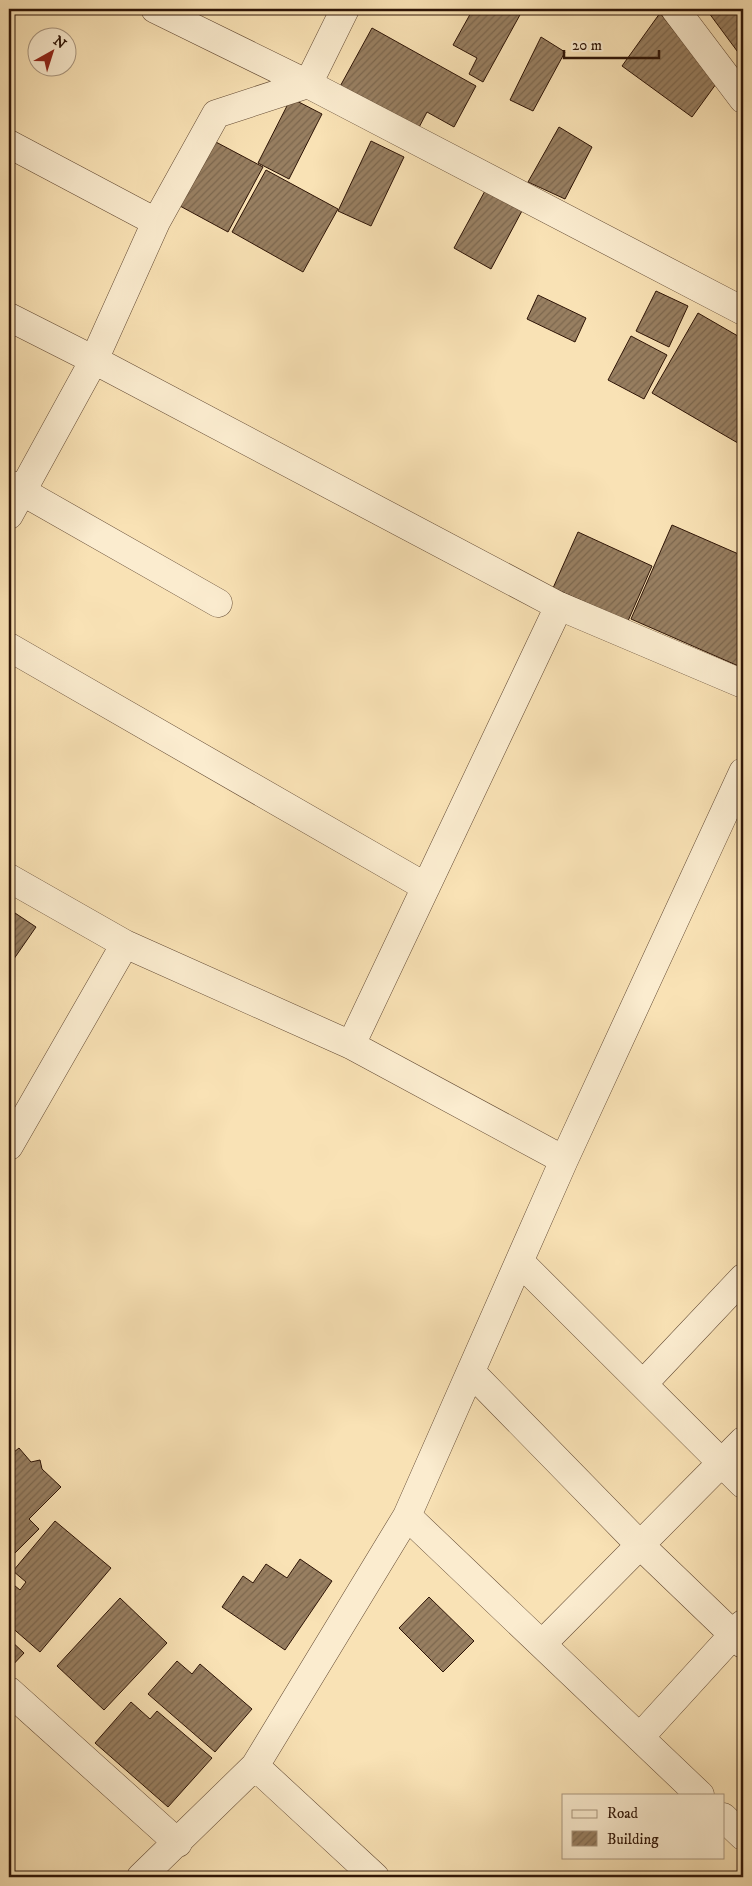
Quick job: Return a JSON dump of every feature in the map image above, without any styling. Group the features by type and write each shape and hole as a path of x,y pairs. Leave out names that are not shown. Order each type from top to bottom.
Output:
{"street":[{"path":"156,9 308,84 743,310"},
{"path":"9,515 15,487 94,360 156,222 216,114 308,84 345,9"},
{"path":"675,9 743,99"},
{"path":"9,144 156,222"},
{"path":"9,318 94,360 559,606 743,684"},
{"path":"15,487 218,603"},
{"path":"351,1045 559,606"},
{"path":"9,647 426,887"},
{"path":"141,1877 178,1843 254,1766 407,1516 472,1373 564,1160 736,809 743,772"},
{"path":"9,878 125,944 351,1045 564,1160"},
{"path":"9,1146 125,944"},
{"path":"520,1262 743,1484"},
{"path":"643,1384 742,1271"},
{"path":"472,1373 640,1545 740,1634 640,1736"},
{"path":"542,1643 743,1441"},
{"path":"407,1516 699,1794"},
{"path":"9,1691 178,1843"},
{"path":"254,1766 375,1877"}],"building":[{"path":"473,9 513,9 521,13 483,82 469,74 477,58 453,45"},
{"path":"706,9 743,9 743,59"},
{"path":"660,13 716,84 692,117 622,66"},
{"path":"372,28 476,86 454,127 427,112 415,135 337,92"},
{"path":"541,37 565,52 533,111 510,100"},
{"path":"291,98 322,114 289,179 258,163"},
{"path":"559,127 592,147 565,199 528,182"},
{"path":"214,141 263,167 228,232 180,206"},
{"path":"371,141 404,157 371,226 338,211"},
{"path":"266,170 338,209 303,272 232,232"},
{"path":"486,189 523,209 491,269 454,248"},
{"path":"656,291 688,306 669,347 636,331"},
{"path":"538,295 586,318 575,342 527,319"},
{"path":"698,313 743,339 743,446 652,393"},
{"path":"631,336 667,355 644,399 608,380"},
{"path":"672,525 743,556 743,668 631,619"},
{"path":"578,532 652,566 628,621 553,588"},
{"path":"9,909 36,927 9,966"},
{"path":"19,1448 31,1462 40,1460 42,1469 61,1487 29,1519 39,1529 9,1559 9,1456"},
{"path":"55,1521 111,1568 40,1652 9,1625 9,1581 20,1590 26,1582 13,1571"},
{"path":"300,1559 332,1581 285,1650 222,1607 243,1576 253,1583 266,1564 287,1578"},
{"path":"429,1597 474,1641 443,1672 399,1628"},
{"path":"120,1598 167,1643 104,1710 57,1666"},
{"path":"9,1639 24,1653 9,1669"},
{"path":"177,1661 192,1674 200,1664 252,1709 215,1752 148,1694"},
{"path":"131,1702 150,1719 157,1711 212,1758 168,1807 95,1743"}]}
